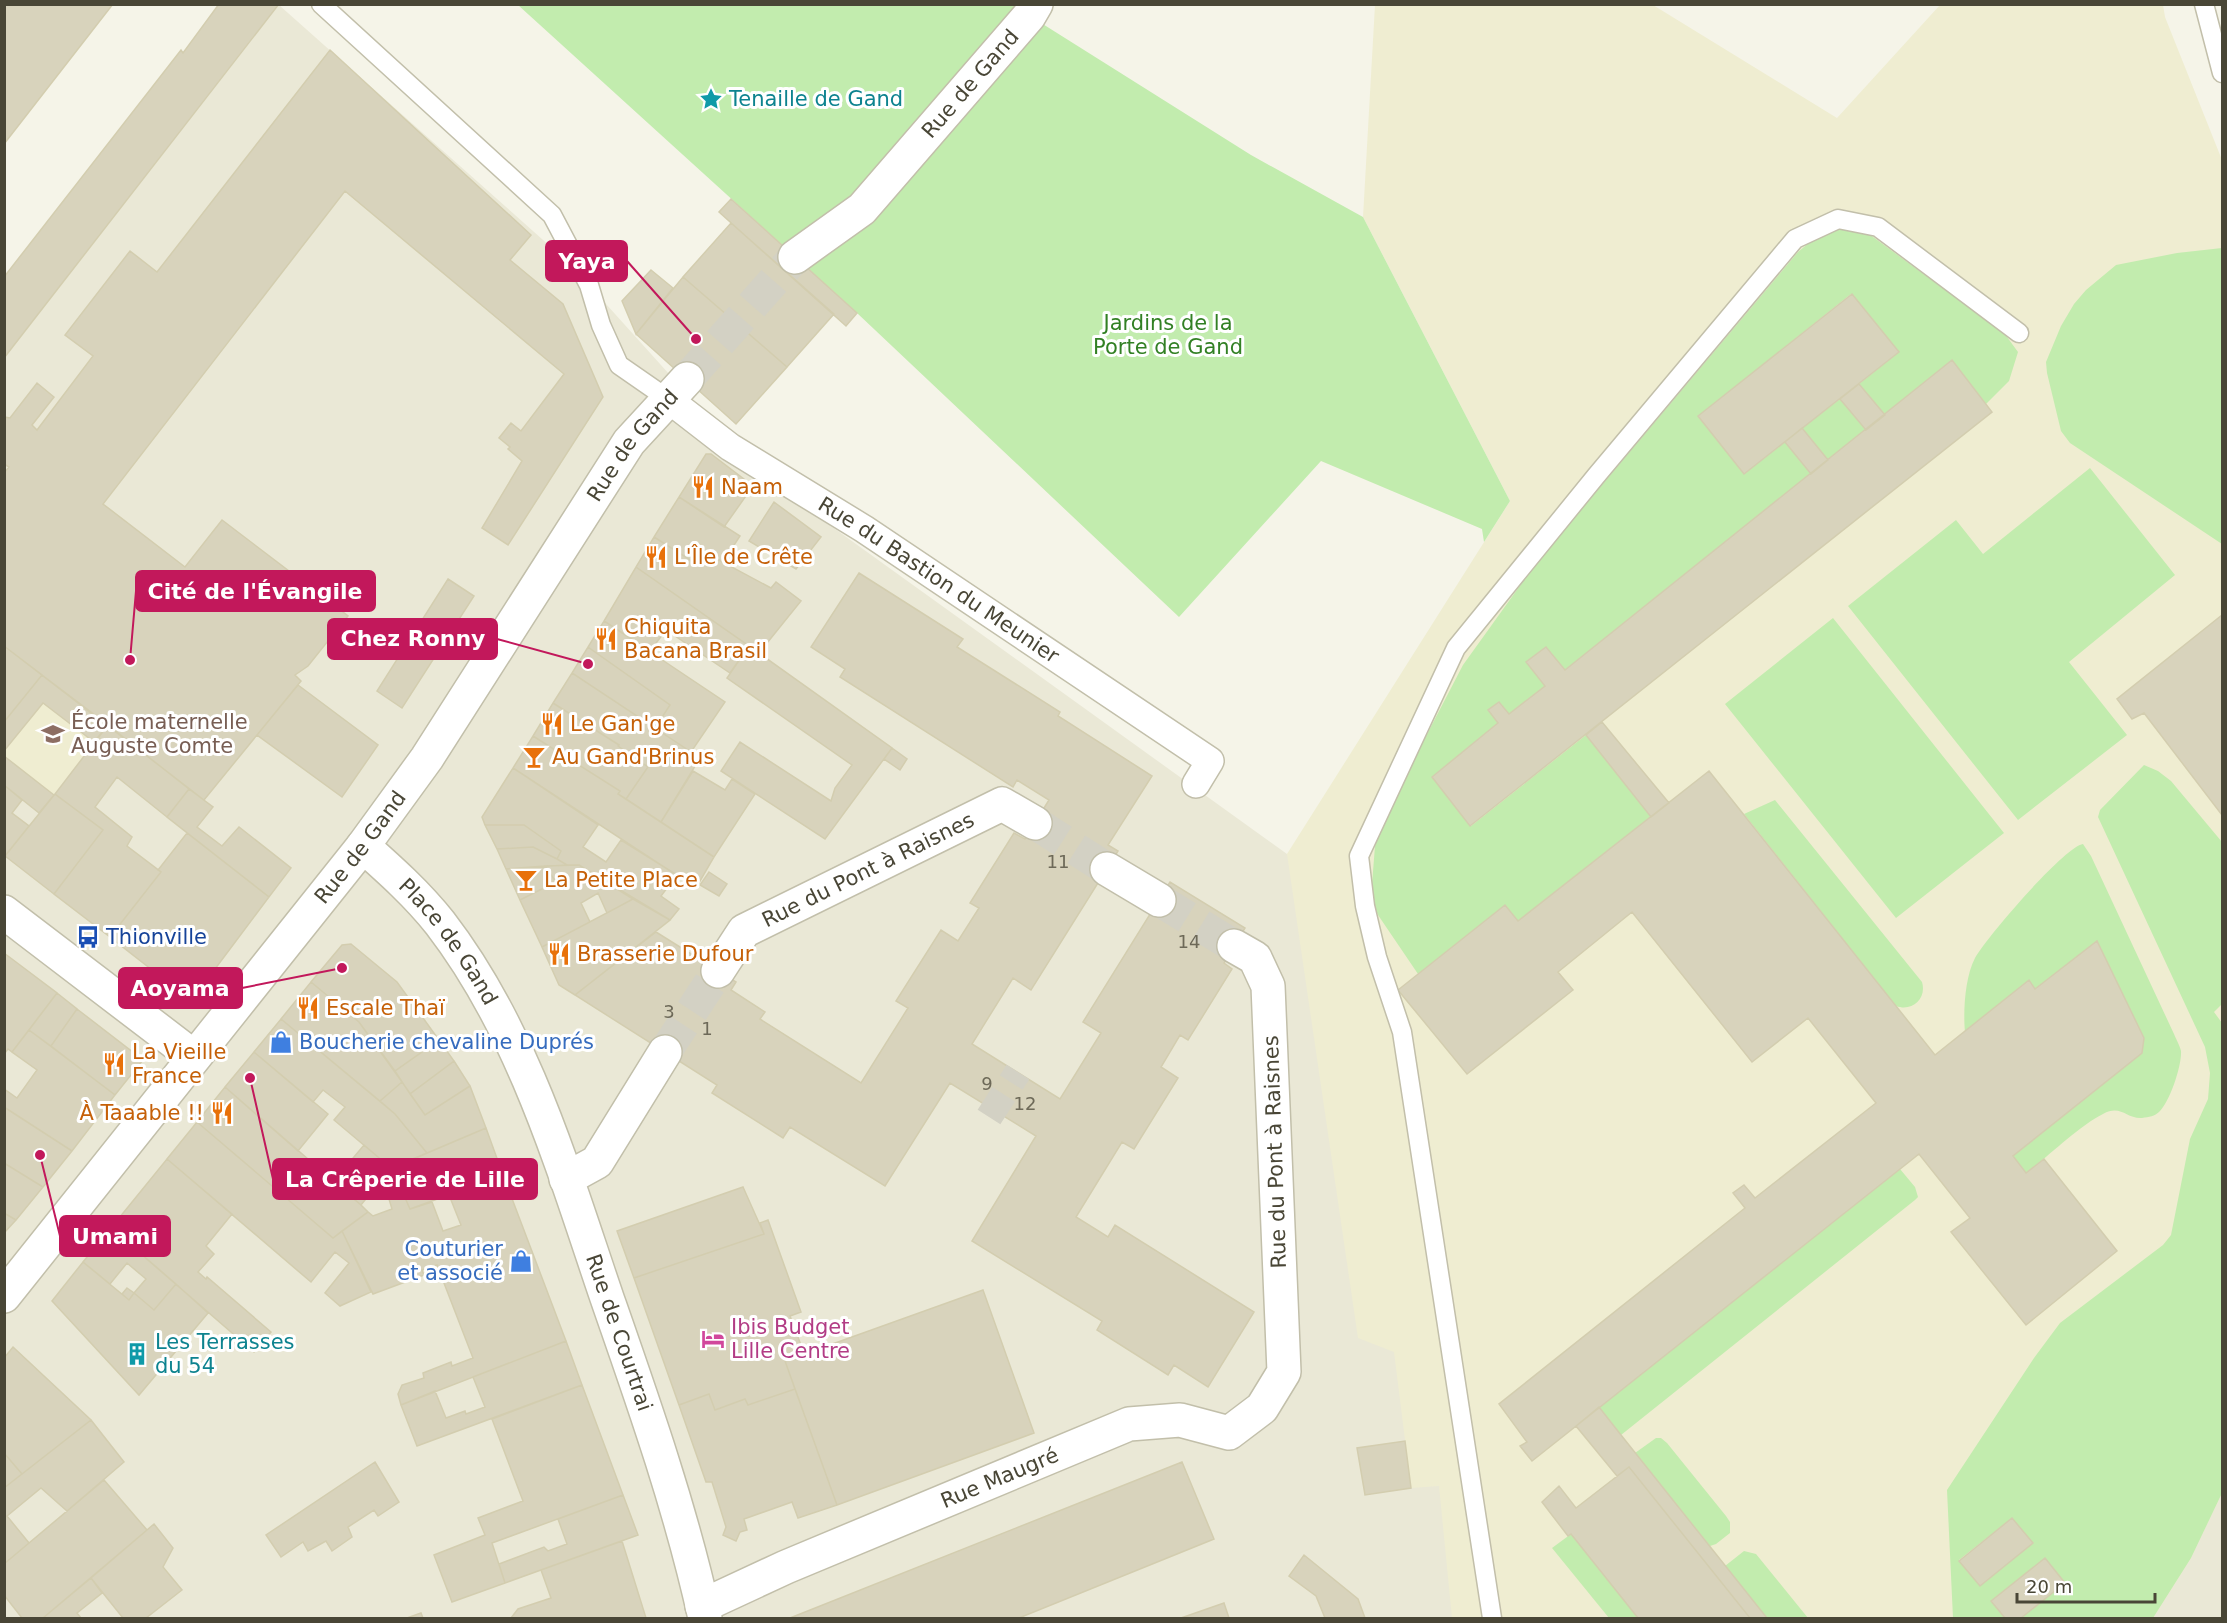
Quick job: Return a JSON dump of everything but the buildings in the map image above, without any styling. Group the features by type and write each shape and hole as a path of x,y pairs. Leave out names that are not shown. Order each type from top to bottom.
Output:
{"street":[{"name":"Rue de Gand","path":"795,257 862,209 1032,10"},
{"name":"Rue du Bastion du Meunier","path":"678,389 730,447 864,530 1210,761 1196,784"},
{"name":"Rue de Gand","path":"4,1296 363,846 427,758 629,442 678,389"},
{"name":"Rue du Pont à Raisnes","path":"718,971 744,931 1002,804 1035,823"},
{"name":"Place de Gand","path":"363,846 399,878 440,923 487,993 517,1052"},
{"path":"1107,868 1159,900"},
{"path":"4,912 194,1057"},
{"name":"Rue du Pont à Raisnes","path":"1234,946 1255,958 1268,986 1284,1372"},
{"name":"Rue de Courtrai","path":"517,1052 566,1179 664,1462 704,1612"},
{"path":"566,1179 597,1162 665,1052"},
{"name":"Rue Maugré","path":"704,1612 786,1567 1129,1424 1180,1420 1229,1433 1262,1408 1284,1372"}],"lane":[{"path":"321,4 552,215 590,285 601,325 619,365 678,389"},
{"path":"2204,4 2223,73"},
{"path":"1492,1618 1402,1032 1377,957 1365,906 1359,856 1456,648 1596,476 1795,239 1838,219 1878,227 2019,333"}],"shaded area":[{"path":"279,5 570,264 760,475 1287,854 2222,1153 2222,1618 5,1618 4,358"},
{"path":"1375,5 1653,5 1837,118 1940,5 2163,5 2165,17 2222,160 2222,1493 2191,1558 2153,1618 1452,1618 1439,1486 1411,1488 1394,1352 1358,1338 1287,854 1510,501 1363,217"},
{"name":"École maternelle Auguste Comte","path":"4,646 108,725 39,813 5,785"}],"green space":[{"name":"Jardins de la Porte de Gand","path":"518,5 1021,5 1030,16 1251,155 1363,217 1510,501 1484,542 1482,529 1321,461 1179,617 857,313"},
{"path":"1837,229 1869,234 1997,328 2018,352 2009,381 1986,404 1952,361 1885,415 1859,384 1899,352 1851,294 1699,416 1744,474 1785,442 1811,474 1565,670 1546,647 1527,662 1545,686 1509,714 1499,702 1488,710 1498,723 1432,777 1471,826 1586,735 1651,817 1518,921 1505,906 1418,974 1378,915 1371,897 1375,846 1381,826 1397,792 1463,665 1537,562 1798,252 1816,237"},
{"path":"2222,248 2222,544 2070,443 2061,431 2046,362 2061,326 2074,304 2086,290 2116,265 2177,253"},
{"path":"1840,399 1866,430 1828,460 1802,428"},
{"path":"2090,468 2175,575 2069,662 2127,735 2018,820 1848,606 1956,520 1983,554"},
{"path":"1833,618 2004,833 1896,918 1725,704"},
{"path":"2144,765 2158,771 2171,781 2222,842 2222,1004 2214,1012 2222,1023 2222,1493 2191,1558 2153,1618 2021,1618 2065,1583 1992,1601 2005,1618 1953,1618 1947,1490 2034,1358 2060,1323 2163,1245 2171,1235 2190,1139 2208,1099 2210,1073 2205,1047 2098,817 2100,810","holes":["2012,1518 2033,1543 1980,1586 1959,1560"]},
{"path":"1775,800 1922,982 1922,994 1913,1006 1896,1006 1744,814"},
{"path":"2083,844 2091,856 2179,1045 2180,1065 2171,1092 2157,1113 2136,1118 2119,1111 2109,1111 2074,1133 2026,1173 2013,1156 2142,1053 2144,1038 2097,941 2035,989 2029,981 1965,1032 1966,994 1975,958 2009,914 2043,876 2073,849"},
{"path":"1900,1169 1915,1187 1918,1197 1915,1200 1621,1435 1599,1407"},
{"path":"1656,1438 1661,1438 1667,1443 1730,1522 1730,1533 1716,1544 1710,1546 1635,1453"},
{"path":"1571,1534 1638,1618 1609,1618 1552,1548"},
{"path":"1744,1551 1756,1554 1808,1618 1767,1618 1725,1566"}],"tunnel":[{"path":"687,379 795,257"},
{"path":"1035,823 1107,869"},
{"path":"1159,900 1234,946"},
{"path":"665,1052 718,971"},
{"path":"989,1117 1018,1072"}],"place":[{"name":"Tenaille de Gand","path":"711,99"},
{"name":"Yaya","path":"696,339"},
{"name":"Naam","path":"703,487"},
{"name":"L'Île de Crête","path":"656,557"},
{"name":"Chiquita Bacana Brasil","path":"606,639"},
{"name":"Cité de l'Évangile","path":"130,660"},
{"name":"Chez Ronny","path":"588,664"},
{"name":"Le Gan'ge","path":"552,724"},
{"name":"École maternelle Auguste Comte","path":"53,734"},
{"name":"Au Gand'Brinus","path":"534,757"},
{"name":"La Petite Place","path":"526,880"},
{"name":"Thionville","path":"88,937"},
{"name":"Brasserie Dufour","path":"559,954"},
{"name":"Aoyama","path":"342,968"},
{"name":"Escale Thaï","path":"308,1008"},
{"name":"Boucherie chevaline Duprés","path":"281,1042"},
{"name":"La Vieille France","path":"114,1064"},
{"name":"La Crêperie de Lille","path":"250,1078"},
{"name":"À Taaable !!","path":"222,1113"},
{"name":"Umami","path":"40,1155"},
{"name":"Couturier et associé","path":"521,1261"},
{"name":"Ibis Budget Lille Centre","path":"713,1339"},
{"name":"Les Terrasses du 54","path":"137,1354"}]}
